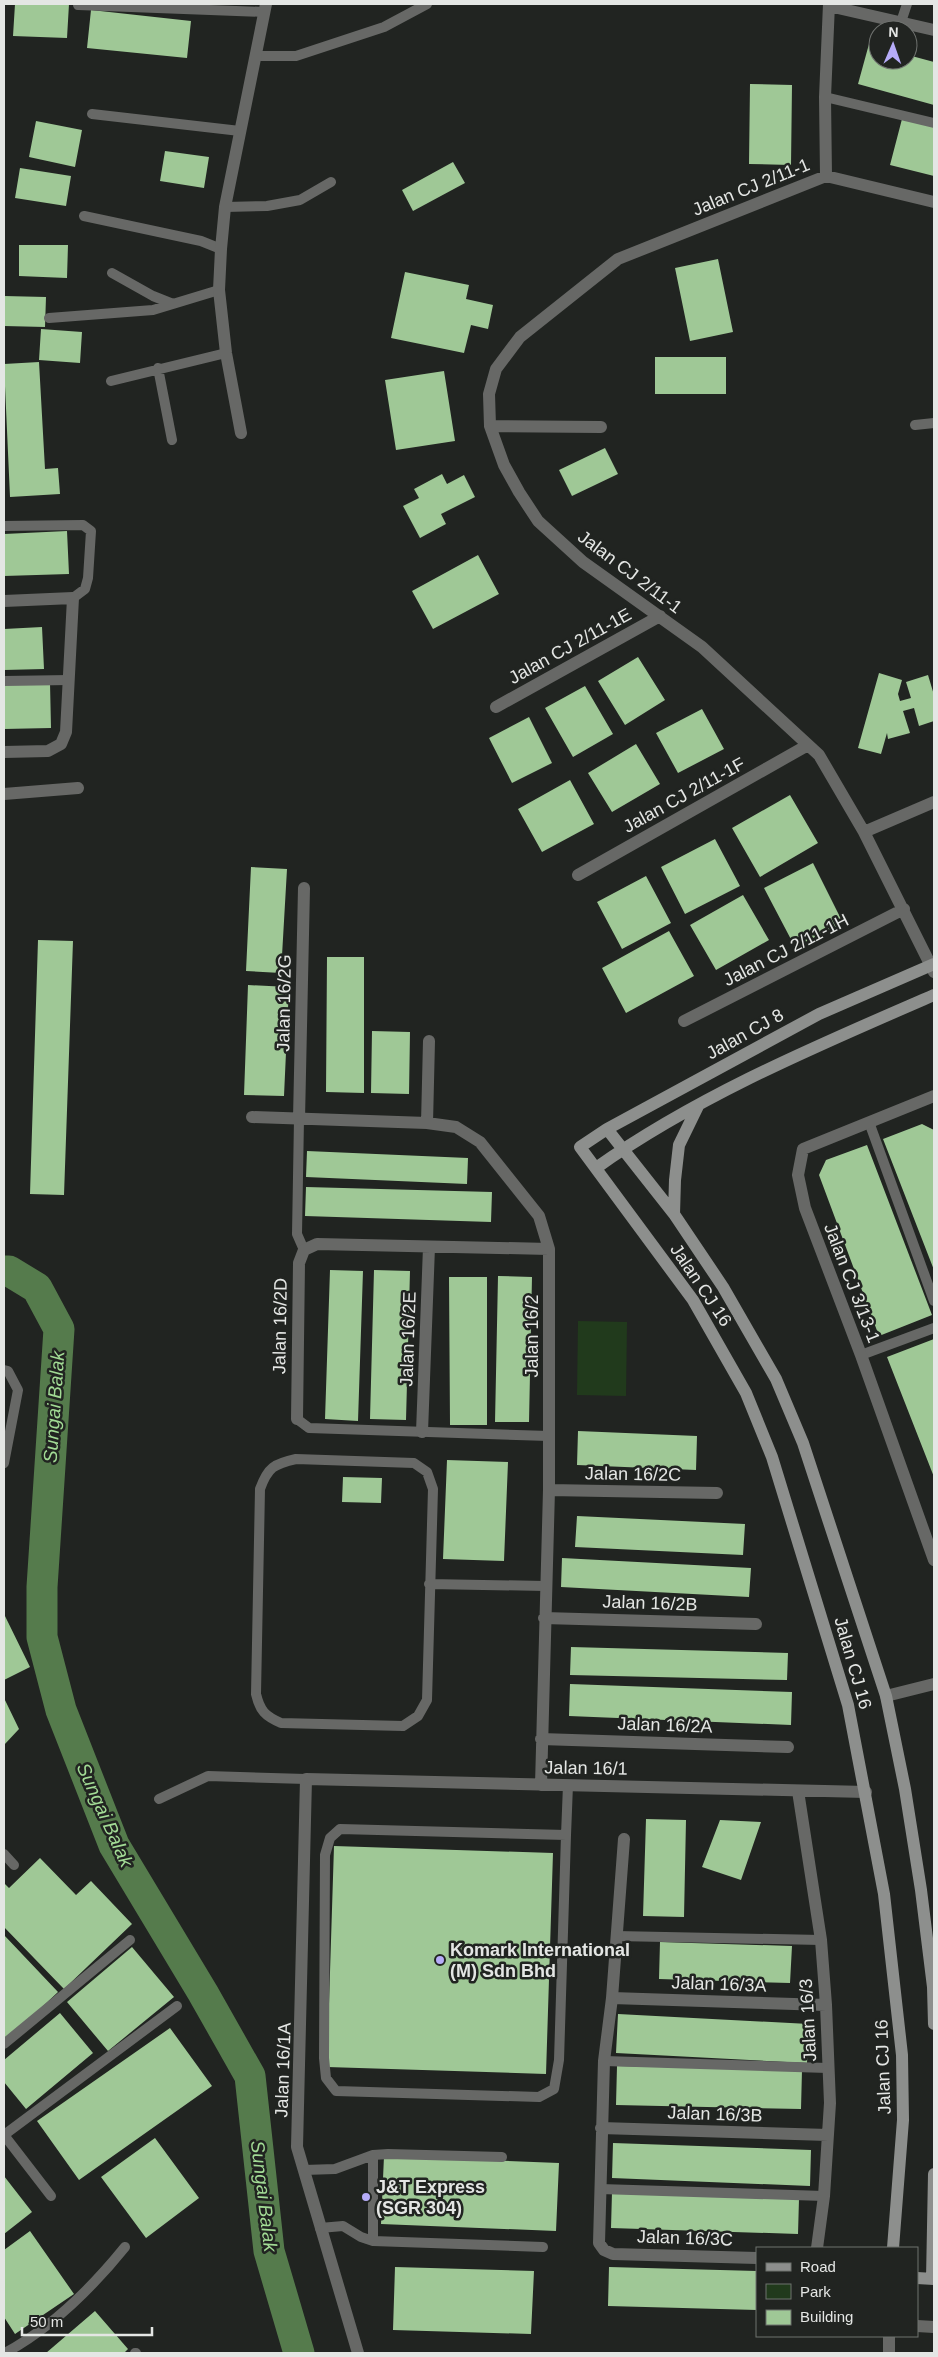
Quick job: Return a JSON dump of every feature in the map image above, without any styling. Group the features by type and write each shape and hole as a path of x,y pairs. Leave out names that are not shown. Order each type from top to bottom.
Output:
{"street":[{"path":"826,176 825,97 829,5 893,20"},
{"path":"241,433 226,353 220,290 221,248 225,207 266,8"},
{"path":"918,26 934,30"},
{"name":"Jalan CJ 2/11-1","path":"933,967 864,832 819,755 702,647 583,562 538,521 504,465 490,426 489,394 496,369 520,337 618,259 826,176 934,202"},
{"path":"490,426 601,427"},
{"path":"4,601 74,598 66,732 61,744 48,750 4,752"},
{"name":"Jalan CJ 2/11-1E","path":"496,707 660,616"},
{"name":"Jalan CJ 2/11-1F","path":"578,875 808,745"},
{"path":"4,794 78,788"},
{"path":"864,832 934,802"},
{"name":"Jalan 16/2G","path":"299,1119 304,888"},
{"name":"Jalan CJ 2/11-1H","path":"684,1021 904,909"},
{"name":"Jalan CJ 8","path":"580,1148 608,1129 818,1014 933,967"},
{"path":"596,1168 622,1149 698,1106 829,1040 934,995"},
{"path":"427,1124 429,1041"},
{"name":"Jalan CJ 3/13-1","path":"933,1552 805,1208 798,1176 803,1149 934,1096"},
{"path":"674,1214 679,1145 698,1106"},
{"name":"Jalan 16/2","path":"252,1117 427,1124 456,1127 480,1142 539,1216 549,1249 550,1436 541,1785"},
{"name":"Jalan CJ 16","path":"608,1129 674,1214 723,1287 776,1379 803,1443 886,1696 905,1789 921,1890 933,1987 934,2024"},
{"name":"Jalan CJ 16","path":"580,1148 694,1300 746,1393 772,1457 848,1705 884,1894 902,2055 903,2120 893,2247"},
{"path":"304,1250 317,1244 549,1249"},
{"name":"Jalan 16/2E","path":"422,1432 429,1247"},
{"name":"Jalan 16/2D","path":"297,1419 299,1263 304,1250"},
{"name":"Jalan 16/2C","path":"549,1490 717,1493"},
{"name":"Jalan 16/2B","path":"544,1618 756,1624"},
{"path":"886,1696 934,1684"},
{"name":"Jalan 16/2A","path":"542,1739 788,1747"},
{"name":"Jalan 16/1","path":"306,1779 866,1792"},
{"name":"Jalan 16/1A","path":"306,1779 297,2147 358,2353"},
{"name":"Jalan 16/3","path":"798,1791 821,1940 826,2005 828,2136 824,2196 817,2247"},
{"path":"600,2189 604,2061 612,1998 624,1839"},
{"name":"Jalan 16/3A","path":"612,1998 826,2005"},
{"name":"Jalan 16/3B","path":"601,2128 828,2136"},
{"path":"918,2278 933,2279 934,2174"},
{"name":"Jalan 16/3C","path":"600,2189 599,2243 604,2250 613,2254 756,2258"},
{"path":"918,2326 934,2326"},
{"path":"888,2353 889,2337"}],"lane":[{"path":"255,56 296,56 384,27 427,4"},
{"path":"902,20 907,4"},
{"path":"78,6 266,8"},
{"path":"825,97 934,123"},
{"path":"92,114 240,131"},
{"path":"225,207 267,206 300,200 331,182"},
{"path":"84,216 201,241 221,248"},
{"path":"112,273 153,296 172,304"},
{"path":"49,318 153,310 220,290"},
{"path":"111,381 158,368 226,353"},
{"path":"158,368 172,440"},
{"path":"915,425 934,423"},
{"path":"4,526 83,525 90,531 88,578 85,589 74,598"},
{"path":"4,681 69,680"},
{"path":"299,1119 297,1234 304,1250"},
{"path":"869,1122 934,1301"},
{"path":"861,1356 934,1328"},
{"path":"4,1370 8,1371 18,1390 4,1463"},
{"path":"297,1419 309,1428 550,1436"},
{"path":"296,1459 414,1463 427,1472 432,1489 429,1584 427,1700 418,1716 403,1726 281,1723 269,1718 260,1709 256,1694 260,1489 266,1473 277,1463 296,1459"},
{"path":"429,1584 545,1586"},
{"path":"159,1799 208,1776 306,1779"},
{"path":"566,1834 340,1829 330,1838 325,1855 324,2058 326,2078 336,2091 539,2097 554,2089 559,2060 568,1785"},
{"path":"4,1854 14,1865"},
{"path":"616,1936 821,1940"},
{"path":"4,2044 130,1940"},
{"path":"51,2196 4,2135 177,2006"},
{"path":"604,2061 828,2068"},
{"path":"304,2170 335,2169 373,2155 502,2157"},
{"path":"373,2155 373,2241"},
{"path":"600,2189 824,2196"},
{"path":"320,2228 343,2226 361,2237 373,2241 543,2247"},
{"path":"5,2353 47,2327 80,2297 126,2247"}],"green space":[{"path":"578,1321 627,1322 626,1396 577,1395"}],"building":[{"path":"15,4 69,4 67,38 13,36"},
{"path":"91,10 191,21 187,58 87,48"},
{"path":"868,48 868,70 918,70 918,58 934,62 934,105 858,84"},
{"path":"750,84 792,85 791,165 749,164"},
{"path":"902,119 934,127 934,176 890,165"},
{"path":"36,121 82,130 75,167 29,157"},
{"path":"165,151 209,157 204,188 160,181"},
{"path":"453,162 465,183 413,211 402,190"},
{"path":"20,168 71,176 66,206 15,198"},
{"path":"19,245 68,245 67,278 19,276"},
{"path":"718,259 733,332 690,341 675,268"},
{"path":"405,272 469,285 466,299 493,305 488,329 471,325 464,353 391,338"},
{"path":"4,296 46,297 45,327 4,326"},
{"path":"41,329 82,332 80,363 39,360"},
{"path":"655,357 726,357 726,394 655,394"},
{"path":"39,362 45,469 58,468 60,494 10,497 4,364"},
{"path":"444,371 455,441 396,450 385,380"},
{"path":"605,448 618,474 572,496 559,470"},
{"path":"442,474 447,484 464,475 475,497 441,514 446,524 420,538 403,506 419,498 414,489"},
{"path":"67,531 69,574 4,576 4,534"},
{"path":"478,555 499,594 433,629 412,591"},
{"path":"42,627 44,669 4,670 4,629"},
{"path":"638,657 665,700 625,725 598,681"},
{"path":"879,673 902,680 898,694 900,701 911,698 906,682 928,675 934,695 934,721 919,726 914,708 903,711 910,733 888,739 887,733 881,754 858,748"},
{"path":"50,683 51,728 4,729 4,684"},
{"path":"585,686 613,734 573,757 545,708"},
{"path":"702,709 724,749 678,773 656,733"},
{"path":"529,717 552,763 512,783 489,738"},
{"path":"636,744 660,784 612,812 588,773"},
{"path":"570,780 594,824 542,852 518,809"},
{"path":"790,795 818,843 760,877 732,828"},
{"path":"715,839 740,886 685,914 661,867"},
{"path":"813,863 843,923 795,947 764,888"},
{"path":"251,867 287,869 281,973 246,971"},
{"path":"646,876 671,923 622,949 597,902"},
{"path":"743,895 769,940 716,970 690,925"},
{"path":"669,931 694,976 626,1013 602,968"},
{"path":"38,940 73,941 64,1195 30,1194"},
{"path":"327,957 364,957 364,1093 326,1092"},
{"path":"248,985 289,987 284,1096 244,1095"},
{"path":"372,1031 410,1032 409,1094 371,1093"},
{"path":"922,1124 934,1130 934,1270 883,1139"},
{"path":"867,1145 932,1315 879,1336 819,1175 826,1160"},
{"path":"307,1151 468,1158 467,1184 306,1177"},
{"path":"306,1187 492,1192 491,1222 305,1216"},
{"path":"330,1270 363,1271 358,1421 325,1419"},
{"path":"374,1270 410,1271 406,1420 370,1419"},
{"path":"498,1276 532,1277 529,1422 495,1422"},
{"path":"449,1277 487,1277 487,1425 450,1425"},
{"path":"934,1339 934,1477 887,1357"},
{"path":"578,1431 697,1436 696,1470 577,1465"},
{"path":"447,1460 508,1462 504,1561 443,1559"},
{"path":"343,1477 382,1478 381,1503 342,1502"},
{"path":"577,1516 745,1524 743,1555 575,1547"},
{"path":"562,1558 751,1568 749,1597 561,1587"},
{"path":"4,1614 30,1667 4,1680"},
{"path":"571,1647 788,1653 787,1680 570,1675"},
{"path":"570,1684 792,1692 791,1725 569,1716"},
{"path":"4,1698 19,1729 4,1745"},
{"path":"646,1819 686,1820 684,1917 643,1916"},
{"path":"720,1820 761,1822 741,1880 702,1867"},
{"name":"Komark International (M) Sdn Bhd","path":"334,1846 553,1853 546,2074 327,2067"},
{"path":"40,1858 76,1895 91,1881 132,1924 64,1989 4,1927 4,1883 9,1888"},
{"path":"4,1935 58,1992 4,2043"},
{"path":"660,1942 792,1946 790,1983 659,1979"},
{"path":"132,1947 174,1997 108,2051 67,2002"},
{"path":"60,2013 93,2053 26,2109 4,2082 4,2060"},
{"path":"618,2014 809,2024 807,2063 616,2053"},
{"path":"170,2028 212,2086 79,2180 37,2121"},
{"path":"617,2066 802,2070 801,2109 616,2105"},
{"path":"155,2138 199,2198 146,2238 101,2177"},
{"path":"613,2143 811,2150 810,2186 612,2178"},
{"path":"384,2156 559,2163 556,2231 381,2224"},
{"path":"4,2176 32,2212 4,2234"},
{"path":"612,2192 799,2199 798,2234 611,2228"},
{"path":"30,2231 74,2294 15,2334 4,2317 4,2250"},
{"path":"395,2267 534,2271 531,2334 393,2330"},
{"path":"609,2267 756,2271 756,2310 608,2306"},
{"path":"95,2311 128,2349 124,2353 46,2353"}],"waterway":[{"name":"Sungai Balak","path":"4,1271 9,1271 37,1288 59,1329 42,1587 42,1637 61,1710 114,1845 203,1993 250,2076 269,2251 299,2353"}],"place":[{"name":"Komark International (M) Sdn Bhd","path":"440,1960"},
{"name":"J&T Express (SGR 304)","path":"366,2197"}]}
